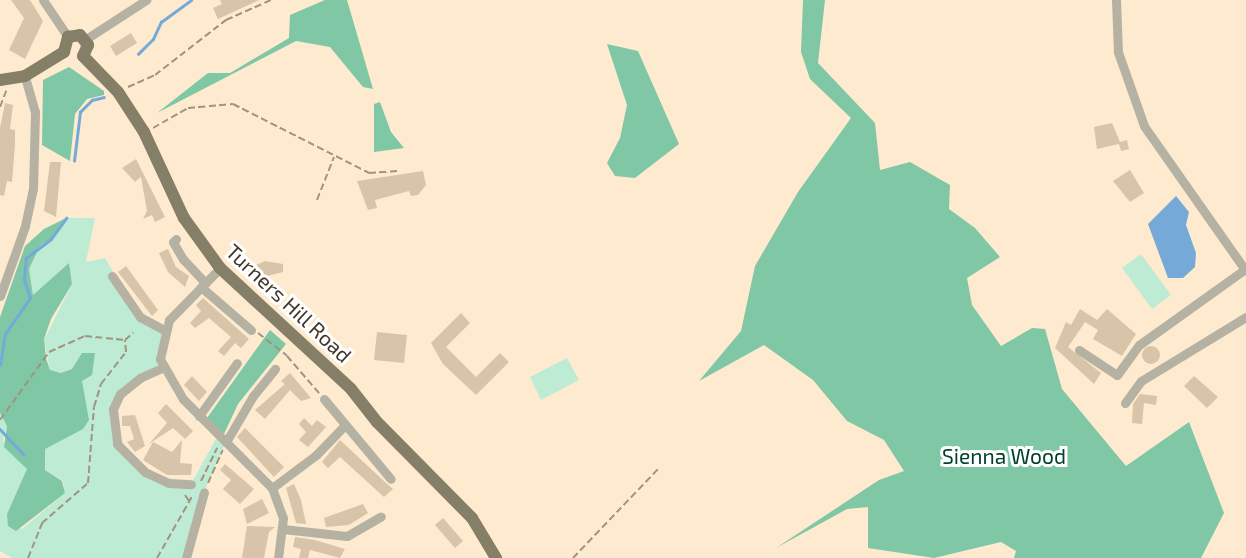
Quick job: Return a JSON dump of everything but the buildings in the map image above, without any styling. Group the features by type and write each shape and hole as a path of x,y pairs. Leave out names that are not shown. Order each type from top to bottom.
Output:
{"main road":[{"path":"4,85 25,76 64,52 68,37 86,39 83,56 76,59 64,52"},
{"name":"Turners Hill Road","path":"83,56 118,92 144,132 184,218 220,268 351,390 472,518 496,558"}],"street":[{"path":"43,0 68,37"},
{"path":"86,39 146,0"},
{"path":"1079,350 1117,375 1139,345 1245,270 1144,126 1118,52 1116,0"},
{"path":"0,296 25,226 33,189 35,111 25,76"},
{"path":"176,239 173,242 203,285 251,330"},
{"path":"220,268 184,300 164,330 162,368 199,416 272,488 283,529 278,558"},
{"path":"112,276 141,317 164,330"},
{"path":"1125,403 1132,389 1150,375 1246,317"},
{"path":"199,416 237,363"},
{"path":"162,368 140,378 120,394 113,410 114,431 129,461 194,492 186,558"},
{"path":"224,440 275,369"},
{"path":"324,399 391,479"},
{"path":"272,488 316,455 345,425"},
{"path":"283,529 347,536 381,516"}],"path":[{"path":"118,92 155,75 226,20 271,0"},
{"path":"0,107 4,85"},
{"path":"144,132 188,108 220,103 248,109 369,173 398,171"},
{"path":"317,200 334,156"},
{"path":"125,340 133,333"},
{"path":"0,420 49,352 85,336 116,335 125,340"},
{"path":"261,335 324,399"},
{"path":"27,558 33,536 42,523 88,483 94,407 101,384 126,352 125,340"},
{"path":"158,558 224,440"},
{"path":"194,492 224,440"},
{"path":"573,558 659,468"}],"green space":[{"path":"325,0 347,0 373,89 363,87 330,47 296,41 157,113 208,73 230,73 289,38 290,15"},
{"name":"Sienna Wood","path":"803,0 825,0 818,63 875,123 880,170 910,162 950,185 949,209 975,228 1000,257 967,278 972,305 1001,346 1032,328 1045,329 1062,389 1126,466 1189,422 1224,513 1201,558 1014,558 1016,551 1001,542 934,558 868,548 868,507 847,509 776,548 879,480 904,471 884,440 847,421 813,380 764,345 699,381 741,331 755,266 798,192 851,118 810,79 801,52"},
{"path":"607,44 638,51 679,144 635,178 615,176 607,163 620,138 627,105"},
{"path":"69,67 104,91 104,95 87,99 75,114 70,161 42,145 43,80"},
{"path":"380,102 391,132 404,148 374,152 374,104"},
{"path":"66,218 95,218 86,262 105,258 140,317 164,330 162,368 120,394 113,409 117,444 145,472 191,484 218,435 226,442 204,492 186,558 12,558 0,551 0,413 7,426 3,441 27,469 7,514 22,529 65,493 63,481 45,470 43,459 45,449 71,435 72,369 61,373 50,370 44,340 72,284 69,264 33,295 29,269 40,246 49,241"},
{"path":"66,218 51,239 40,246 29,269 33,295 69,263 72,284 51,319 44,339 46,358 50,370 61,373 72,369 82,353 95,353 92,375 82,381 89,420 83,429 45,449 45,470 62,481 65,493 16,531 8,526 7,514 27,469 4,447 7,426 0,413 0,317 25,246 44,229"},
{"path":"1141,254 1171,295 1152,309 1122,268"},
{"path":"270,330 286,344 238,404 224,434 207,418"},
{"path":"567,358 579,380 541,400 530,377"}],"water":[{"path":"1176,196 1189,212 1186,225 1196,253 1195,267 1183,278 1168,278 1148,224"}],"waterway":[{"path":"138,54 153,39 161,22 191,0"},
{"path":"74,161 80,112 92,100 104,97"},
{"path":"0,365 5,334 30,298 24,279 26,258 51,239 66,218"},
{"path":"0,429 24,455"}]}
